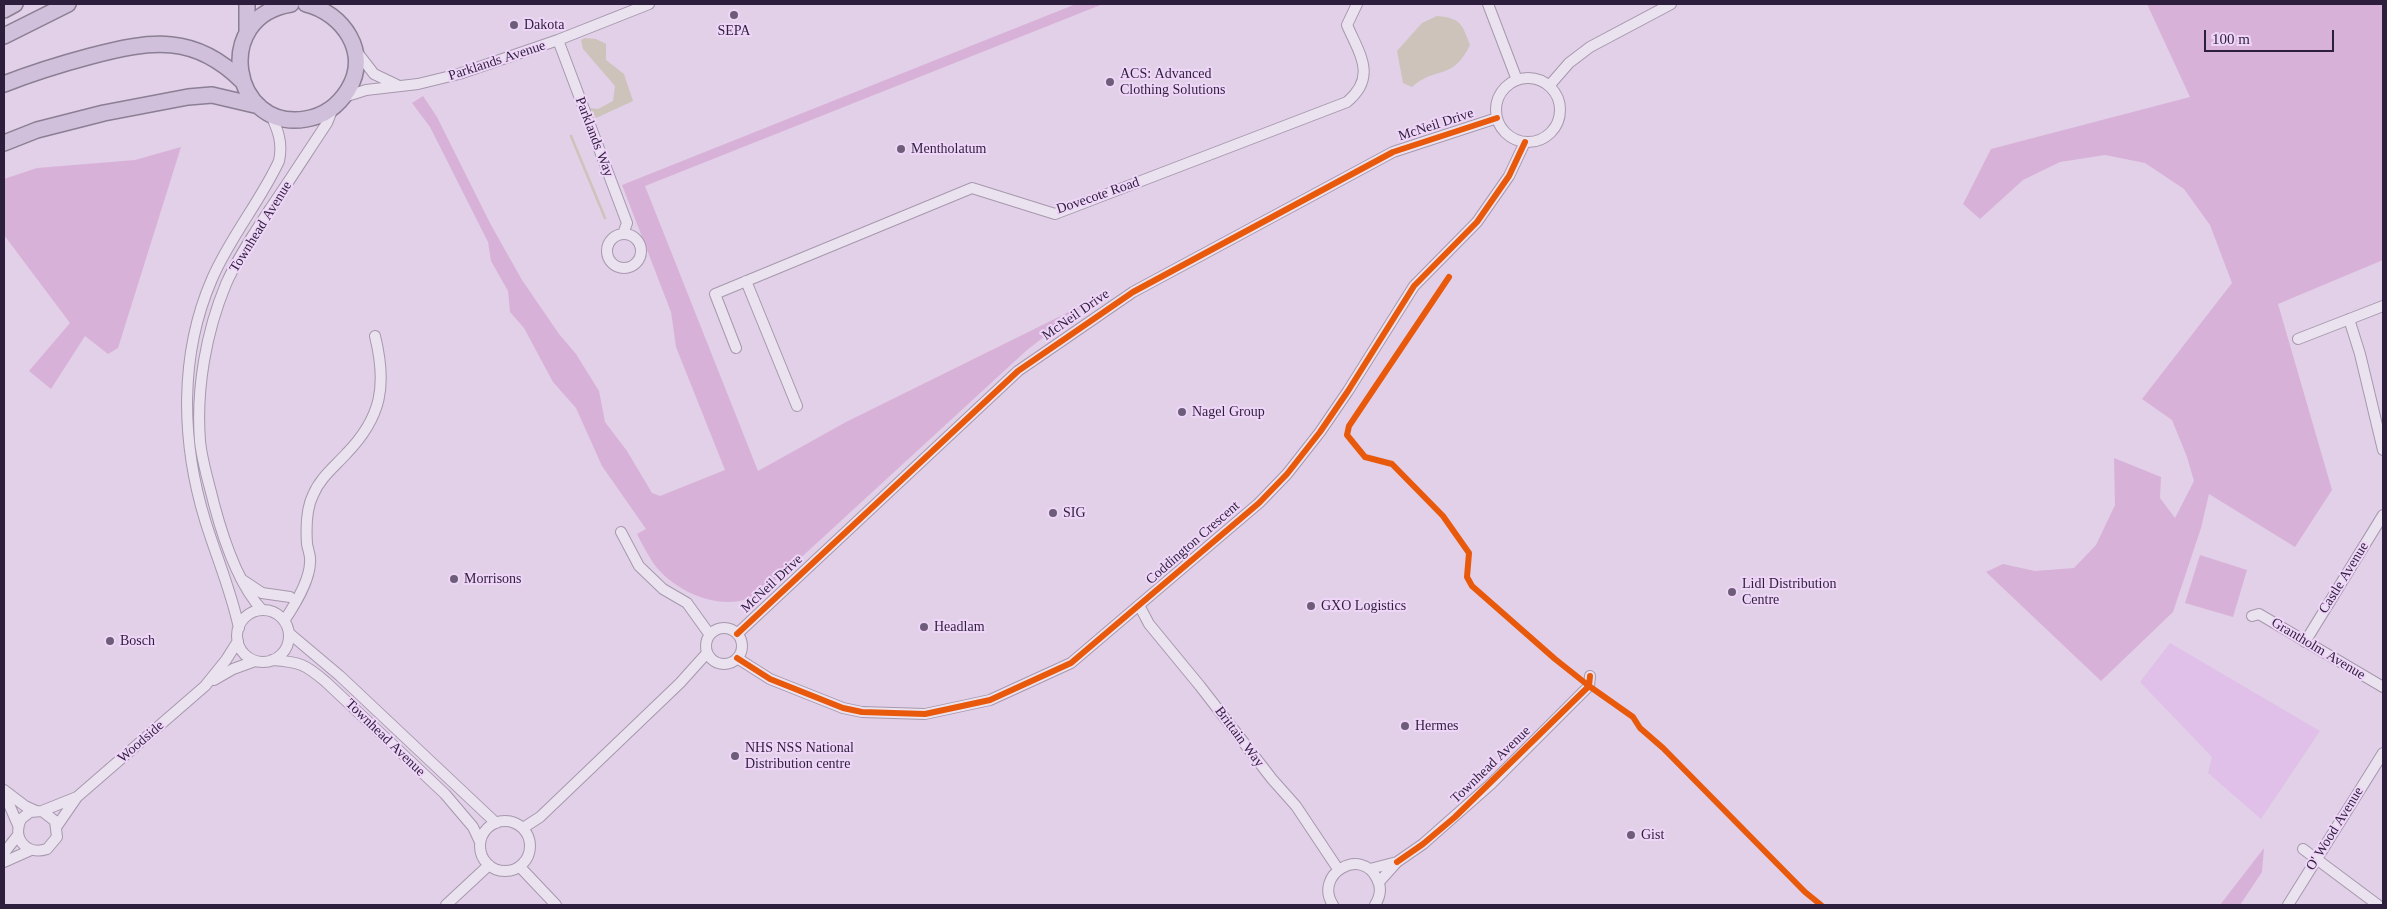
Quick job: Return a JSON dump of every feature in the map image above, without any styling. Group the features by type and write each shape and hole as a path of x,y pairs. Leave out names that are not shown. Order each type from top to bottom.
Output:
{"highway":[{"path":"4,10 15,4"},
{"path":"4,36 68,4"},
{"path":"247,4 247,32 239,56 242,81 246,90 264,110"},
{"path":"247,32 262,15 285,4"},
{"path":"4,143 36,130 104,113 188,97 212,95 264,110 280,118 303,120 314,118 339,102 355,74 355,49 336,10 306,4"},
{"path":"4,84 120,48 155,43 184,46 210,56 226,65 242,81"}],"street":[{"name":"Parklands Avenue","path":"339,102 366,90 445,78 558,40 649,4"},
{"name":"Dovecote Road","path":"736,348 715,294 972,188 1055,214 1347,102 1359,92 1364,82 1363,64 1347,25 1357,4"},
{"path":"1488,4 1517,80"},
{"path":"1549,86 1569,63 1590,47 1671,4"},
{"name":"Parklands Way","path":"558,40 627,224 623,234"},
{"path":"355,49 374,74 398,85"},
{"path":"1534,78 1549,86 1556,94 1560,105 1560,116 1556,126 1542,139 1524,142 1507,134 1497,118 1498,99 1509,84 1517,80 1534,78"},
{"name":"Townhead Avenue","path":"266,611 248,595 241,579 218,518 200,443 200,400 208,344 226,284 240,256 339,102"},
{"name":"Townhead Avenue","path":"239,628 230,593 205,521 190,457 188,383 192,347 200,313 212,279 279,161 281,150 280,136 264,110"},
{"name":"McNeil Drive","path":"737,634 1018,371 1133,292 1393,152 1497,118"},
{"name":"Coddington Crescent","path":"737,658 770,679 843,708 862,712 925,714 990,700 1071,663 1259,503 1288,472 1348,391 1414,286 1476,222 1509,176 1524,142"},
{"path":"746,281 797,406"},
{"path":"2298,339 2383,306"},
{"path":"2349,319 2360,354 2383,450"},
{"path":"284,621 297,602 310,563 307,543 307,517 312,496 321,480 361,439 379,402 383,373 375,336"},
{"name":"Castle Avenue","path":"2305,642 2383,515"},
{"path":"622,532 639,566 663,589 687,603 710,635"},
{"path":"241,579 262,593 290,597"},
{"path":"266,611 284,621 289,633 285,649 272,660 256,661 244,653 238,641 239,628 248,615 266,611 302,588"},
{"name":"Brittain Way","path":"1139,606 1149,624 1272,779 1296,806 1338,869"},
{"name":"Grantholm Avenue","path":"2252,616 2259,614 2383,687"},
{"path":"726,628 737,634 741,641 741,650 737,658 729,663 714,661 707,653 706,644 710,635 715,630 726,628"},
{"name":"Townhead Avenue","path":"289,633 340,676 496,823"},
{"name":"Woodside","path":"205,686 226,660 238,641"},
{"path":"523,828 540,817 680,683 707,653"},
{"name":"Townhead Avenue","path":"272,660 294,662 308,666 445,794 473,827 480,842"},
{"name":"Woodside","path":"4,862 31,850 42,850 51,846 57,837 57,826 77,797 205,686 233,669 256,661"},
{"name":"Townhead Avenue","path":"1379,882 1397,862 1423,844 1492,784 1589,686 1590,676"},
{"name":"O' Wood Avenue","path":"2288,905 2383,753"},
{"path":"4,792 25,806 52,816 57,826"},
{"path":"4,792 22,844 31,850"},
{"name":"Woodside","path":"4,853 25,815 77,797"},
{"path":"510,821 523,828 528,836 530,853 520,866 504,871 489,865 483,858 480,842 483,834 496,823 510,821"},
{"path":"2303,849 2378,905"},
{"name":"Townhead Avenue","path":"1370,869 1397,862"},
{"path":"1326,905 1331,878 1338,869 1356,864 1370,869 1379,882 1379,897 1375,905"},
{"path":"446,905 489,865"},
{"path":"520,866 556,905"},
{"path":"1328,893 1333,905"}],"shaded area":[{"path":"1076,4 1103,4 645,186 758,471 846,422 1089,302 1027,350 782,575 758,594 738,601 724,602 698,596 673,583 654,564 645,549 637,534 646,529 602,466 576,408 553,382 524,328 510,312 508,291 491,261 488,242 430,127 412,103 423,96 437,117 491,225 522,280 559,334 576,354 599,391 605,422 627,451 652,493 660,496 725,470 676,347 671,312 622,185"},
{"path":"2147,4 2383,4 2383,260 2278,304 2332,490 2295,547 2209,494 2201,528 2173,612 2101,681 1986,572 2003,564 2035,571 2074,568 2096,545 2115,505 2114,458 2161,477 2160,498 2175,518 2194,481 2187,457 2172,420 2142,399 2232,283 2210,225 2184,189 2145,163 2105,155 2060,162 2023,180 1980,219 1963,204 1991,149 2190,97"},
{"path":"1437,16 1451,18 1460,23 1470,45 1457,64 1450,69 1421,80 1412,87 1403,83 1397,51 1422,23"},
{"path":"585,38 596,39 606,44 606,60 624,74 633,101 596,118 590,108 598,109 613,101 615,86 583,49 581,40"},
{"path":"181,147 118,348 108,354 85,336 51,389 29,371 70,323 4,235 4,179 37,168 135,160"},
{"path":"2200,555 2247,570 2233,617 2185,603"},
{"path":"2170,643 2320,731 2261,819 2208,773 2212,757 2140,682"},
{"path":"2264,848 2262,872 2240,905 2220,905"}],"waterway":[{"path":"571,136 605,218"}],"cycle path":[{"path":"737,634 1018,371 1133,292 1393,152 1497,118"},
{"path":"737,658 770,679 843,708 862,712 925,714 990,700 1071,663 1259,503 1287,474 1320,432 1348,391 1414,286 1477,222 1509,176 1525,142"},
{"path":"1449,277 1349,426 1347,435 1365,457 1392,464 1443,516 1469,553 1467,577 1472,586 1555,659 1633,717 1640,728 1663,748 1805,892 1821,905"},
{"path":"1397,862 1423,844 1455,817 1589,686 1590,676"}],"place":[{"name":"SEPA","path":"734,15"},
{"name":"Dakota","path":"514,25"},
{"name":"ACS: Advanced Clothing Solutions","path":"1110,82"},
{"name":"Mentholatum","path":"901,149"},
{"name":"Nagel Group","path":"1182,412"},
{"name":"SIG","path":"1053,513"},
{"name":"Morrisons","path":"454,579"},
{"name":"Lidl Distribution Centre","path":"1732,592"},
{"name":"GXO Logistics","path":"1311,606"},
{"name":"Headlam","path":"924,627"},
{"name":"Bosch","path":"110,641"},
{"name":"Hermes","path":"1405,726"},
{"name":"NHS NSS National Distribution centre","path":"735,756"},
{"name":"Gist","path":"1631,835"}]}
